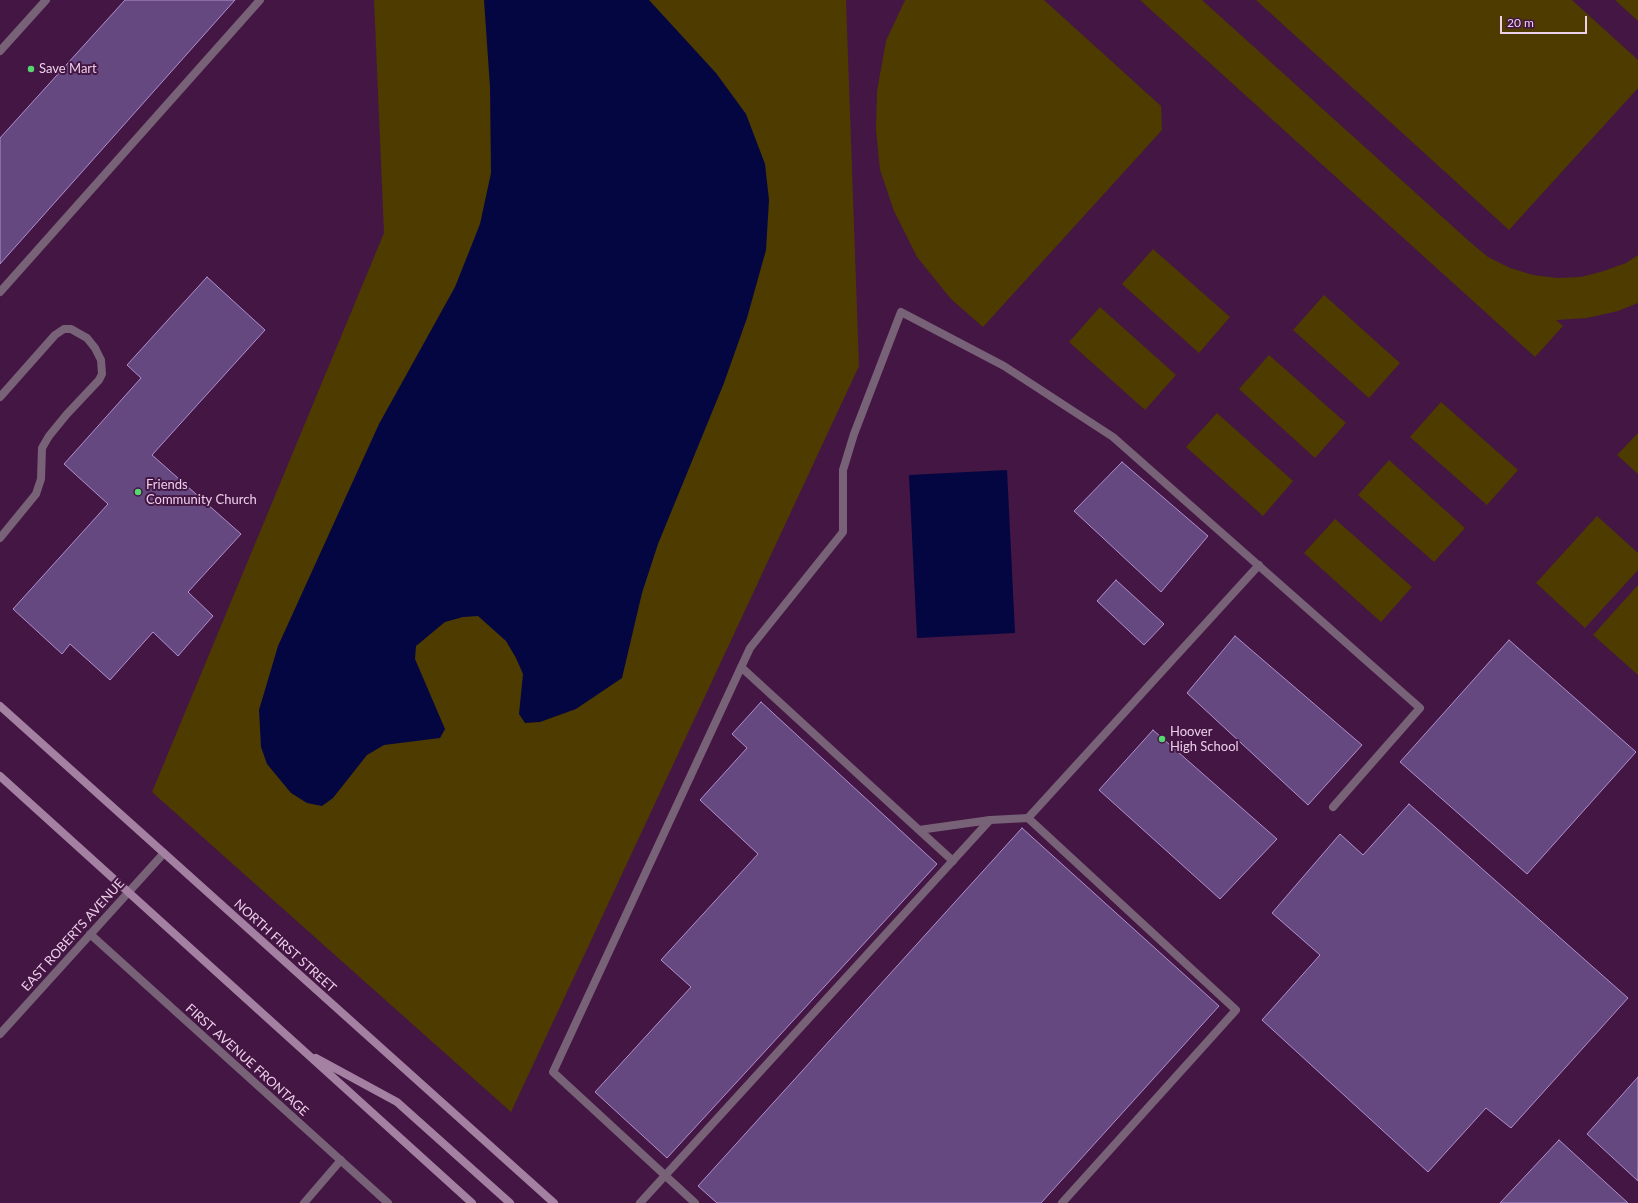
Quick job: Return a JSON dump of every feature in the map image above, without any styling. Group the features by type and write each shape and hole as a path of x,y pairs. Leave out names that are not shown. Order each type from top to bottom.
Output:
{"main road":[{"name":"NORTH FIRST STREET","path":"0,706 554,1203"},
{"path":"0,776 472,1203"},
{"path":"303,1050 398,1102 510,1203"}],"street":[{"path":"0,51 46,0"},
{"path":"0,292 260,0"},
{"path":"695,1203 553,1072 750,648 843,532 843,470 854,434 901,312 1004,366 1114,437 1420,708 1333,807"},
{"path":"0,398 56,335 64,330 71,329 87,338 95,348 101,360 102,374 99,380 66,414 49,436 42,448 41,479 36,494 0,538"},
{"path":"919,830 990,820 1028,818 1259,565"},
{"path":"741,667 953,861"},
{"path":"1028,818 1236,1010 1062,1203"},
{"path":"640,1203 990,820"},
{"name":"EAST ROBERTS AVENUE","path":"0,1034 164,853"},
{"name":"FIRST AVENUE FRONTAGE","path":"90,934 388,1203"},
{"path":"304,1203 341,1160"}],"shaded area":[{"path":"374,0 846,0 859,366 511,1112 152,792 384,233"},
{"path":"484,0 649,0 716,73 746,114 765,164 769,200 766,250 747,318 724,383 658,544 642,593 622,678 576,709 540,722 525,723 519,714 523,674 506,641 478,616 463,617 445,622 416,646 415,659 445,729 440,738 384,745 367,755 333,798 322,806 307,803 291,793 267,764 261,747 259,710 278,646 379,424 455,287 480,224 491,173 490,87"},
{"path":"905,0 1044,0 1161,106 1162,130 983,327 951,299 917,257 894,211 880,170 876,130 877,91 886,41"},
{"path":"1140,0 1202,0 1488,257 1510,268 1533,275 1557,278 1581,277 1604,271 1626,263 1638,255 1638,303 1618,311 1587,318 1556,320 1563,326 1535,357"},
{"path":"1256,0 1572,0 1638,60 1638,88 1509,230"},
{"path":"1615,0 1638,0 1638,21"},
{"path":"1153,249 1230,317 1199,353 1122,284"},
{"path":"1324,295 1400,363 1369,398 1293,330"},
{"path":"1100,307 1176,375 1145,410 1069,342"},
{"path":"1269,355 1346,423 1315,458 1239,389"},
{"path":"1441,402 1518,470 1487,505 1410,437"},
{"path":"1217,413 1293,481 1263,516 1186,447"},
{"path":"1638,433 1638,474 1617,455"},
{"path":"1389,460 1465,528 1434,562 1358,495"},
{"path":"1007,470 1015,633 917,638 909,475"},
{"path":"1597,516 1638,553 1638,570 1585,628 1536,583"},
{"path":"1335,519 1412,587 1381,622 1304,553"},
{"path":"1638,585 1638,675 1593,635"}],"building":[{"path":"125,0 235,0 0,264 0,138"},
{"path":"207,277 265,330 152,455 241,534 188,592 213,616 178,656 153,632 110,680 70,644 62,654 13,609 108,504 64,464 141,378 127,365"},
{"path":"1122,462 1208,536 1161,592 1074,511"},
{"path":"1116,580 1164,624 1144,645 1097,601"},
{"path":"1235,636 1362,745 1308,805 1187,693"},
{"path":"1509,640 1636,752 1527,874 1400,762"},
{"path":"761,702 937,864 667,1158 595,1092 691,987 661,960 758,854 700,800 747,748 732,734"},
{"path":"1153,730 1277,839 1220,899 1099,790"},
{"path":"1409,804 1628,998 1511,1128 1486,1108 1428,1172 1262,1020 1320,955 1272,913 1340,834 1363,855"},
{"path":"1022,828 1219,1006 1041,1203 717,1203 698,1186"},
{"path":"1638,1077 1638,1181 1587,1134"},
{"path":"1559,1140 1628,1203 1500,1203"}],"place":[{"name":"Save Mart","path":"31,69"},
{"name":"Friends Community Church","path":"138,492"},
{"name":"Hoover High School","path":"1162,739"}]}
